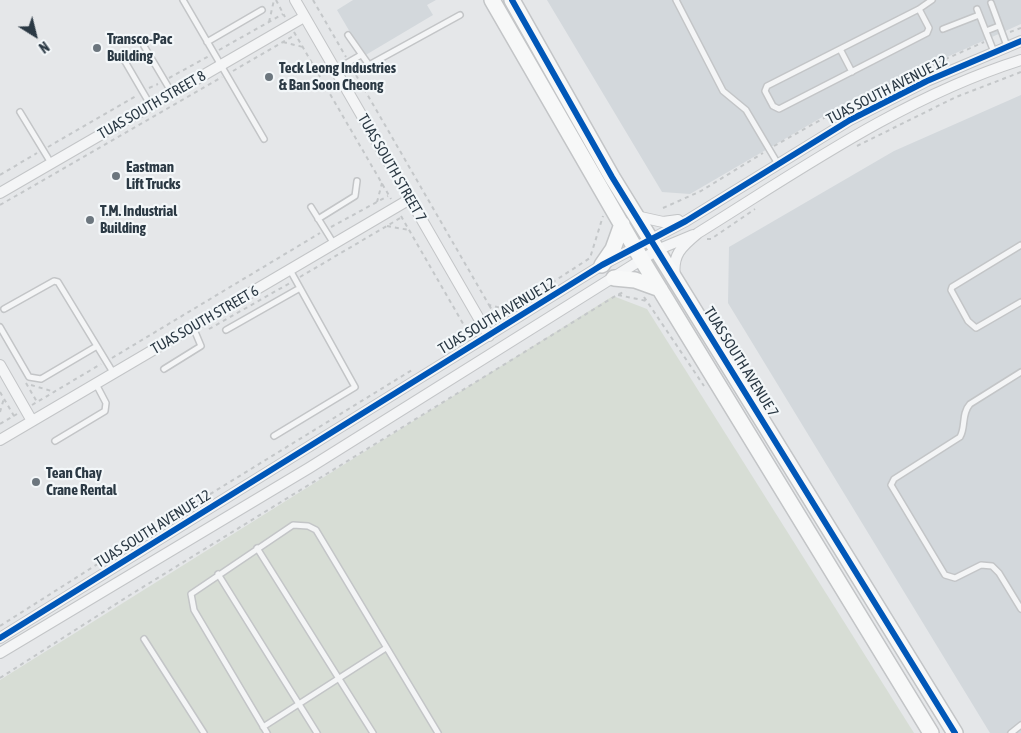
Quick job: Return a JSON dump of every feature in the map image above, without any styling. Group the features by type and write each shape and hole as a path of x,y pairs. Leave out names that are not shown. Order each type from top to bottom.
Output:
{"street":[{"name":"TUAS SOUTH STREET 7","path":"295,0 488,336"},
{"name":"TUAS SOUTH AVENUE 7","path":"492,0 639,254 931,733"},
{"name":"TUAS SOUTH AVENUE 7","path":"512,0 636,216 955,733"},
{"name":"TUAS SOUTH STREET 8","path":"0,193 304,16"},
{"name":"TUAS SOUTH AVENUE 12","path":"0,653 309,468 614,278 639,254 654,245 697,212 850,120 927,81 1021,41"},
{"name":"TUAS SOUTH AVENUE 12","path":"654,245 698,235 804,166 857,136 937,94 1021,60"},
{"name":"TUAS SOUTH STREET 6","path":"0,440 410,199"},
{"path":"636,216 670,222 697,212"},
{"path":"675,279 675,256 698,235 687,230 686,221"},
{"path":"602,265 613,249 622,224"},
{"name":"TUAS SOUTH AVENUE 12","path":"0,638 602,265 639,254"},
{"path":"614,278 635,280 660,289"},
{"path":"0,365 32,421"}],"lane":[{"path":"183,0 264,139"},
{"path":"676,0 723,91 746,110 778,164"},
{"path":"919,9 929,31 779,109 773,106 765,91 767,86 919,9 932,0"},
{"path":"991,3 1007,46"},
{"path":"977,9 994,52"},
{"path":"206,42 262,10"},
{"path":"348,34 366,64 372,64 460,15"},
{"path":"943,29 979,15"},
{"path":"986,31 999,26"},
{"path":"144,46 172,94"},
{"path":"840,49 852,72"},
{"path":"335,70 361,56"},
{"path":"123,58 151,106"},
{"path":"20,112 51,164"},
{"path":"318,219 355,196 358,192 357,181"},
{"path":"310,207 334,244"},
{"path":"1021,245 952,287 951,290 968,321 976,328 1021,302"},
{"path":"274,436 355,387 290,270"},
{"path":"4,309 54,281 58,282 114,374"},
{"path":"226,330 300,288"},
{"path":"164,369 201,346 193,326"},
{"path":"0,327 29,377 32,379 41,379 97,346"},
{"path":"1021,372 970,404 965,412 963,431 960,437 894,479 891,485 945,575 955,578 980,565 992,566 999,573 1021,609"},
{"path":"55,441 105,411 106,403 96,384"},
{"path":"267,733 194,610 191,594 292,525 308,526 316,530 438,733"},
{"path":"258,548 373,733"},
{"path":"218,574 317,733"},
{"path":"144,638 204,733"},
{"path":"263,727 386,648"},
{"path":"1010,733 1021,725"}],"path":[{"path":"269,22 275,0"},
{"path":"275,0 470,334 460,341"},
{"path":"313,0 495,315 499,317 590,258 597,240"},
{"path":"1003,34 1021,28"},
{"path":"0,206 295,35"},
{"path":"662,208 701,191 865,95 989,39"},
{"path":"283,42 303,47"},
{"path":"854,148 956,97 1021,72"},
{"path":"377,202 382,183"},
{"path":"0,424 325,230 389,195"},
{"path":"698,235 711,239 755,210"},
{"path":"387,226 409,230"},
{"path":"0,678 130,594 617,295 633,289"},
{"path":"617,295 647,301"},
{"path":"489,305 510,310"},
{"path":"0,626 137,539 418,367"},
{"path":"26,384 55,392"},
{"path":"0,392 14,416"},
{"path":"0,412 4,398"}],"shaded area":[{"path":"353,0 436,0 427,5 433,15 364,56 337,10"},
{"path":"547,0 1021,0 1021,24 855,98 690,194 662,192"},
{"path":"1021,95 1021,733 990,733 728,303 729,247 894,151"},
{"path":"613,296 647,309 914,733 0,733 0,680"}],"cycle path":[{"path":"512,0 612,177 955,733"},
{"path":"0,638 602,265 686,221 850,120 927,81 1021,41"}],"place":[{"name":"Transco-Pac Building","path":"97,48"},
{"name":"Teck Leong Industries & Ban Soon Cheong","path":"269,77"},
{"name":"Eastman Lift Trucks","path":"116,176"},
{"name":"T.M. Industrial Building","path":"90,220"},
{"name":"Tean Chay Crane Rental","path":"36,482"}]}
